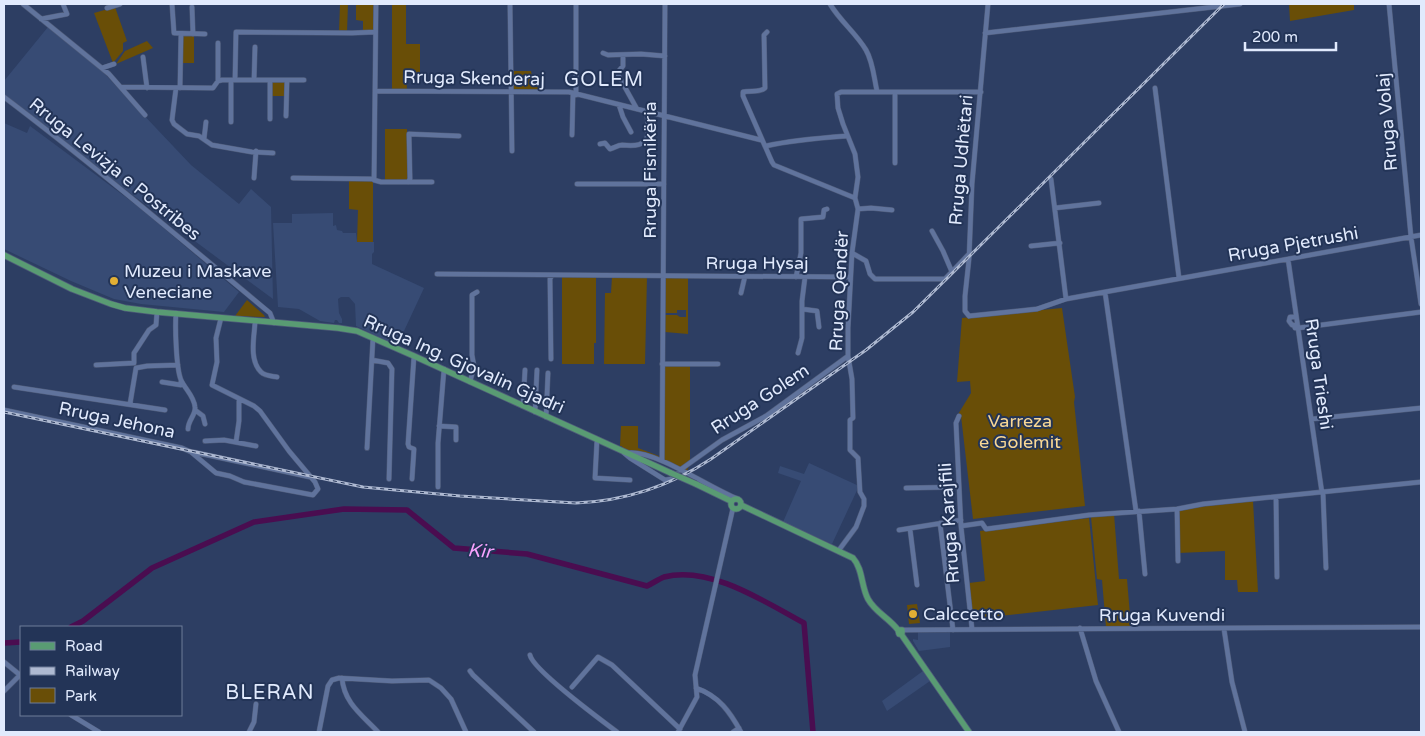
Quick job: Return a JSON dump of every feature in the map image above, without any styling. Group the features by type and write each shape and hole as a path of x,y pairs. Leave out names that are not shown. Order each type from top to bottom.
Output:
{"main road":[{"name":"Rruga Ing. Gjovalin Gjadri","path":"4,255 72,289 111,304 157,312 350,330 444,369 624,453 696,484 731,502"},
{"path":"739,502 737,509 732,511 731,502 739,502 853,558 856,561 868,599 879,612 901,631 969,732"}],"street":[{"path":"22,4 110,74 145,116"},
{"path":"41,19 67,14 63,4"},
{"path":"107,8 120,4"},
{"path":"172,4 173,31 180,34 205,34"},
{"path":"374,179 376,4"},
{"path":"510,4 512,151"},
{"path":"572,135 575,94 576,4"},
{"name":"Rruga Fisnikëria","path":"662,461 665,4"},
{"path":"830,4 865,49 871,63 878,91"},
{"name":"Rruga Udhëtari","path":"969,317 965,312 964,306 972,184 988,4"},
{"path":"986,33 1240,4"},
{"name":"Rruga Volaj","path":"1390,4 1411,237 1421,304"},
{"path":"192,7 193,34"},
{"path":"231,122 235,33 375,32"},
{"path":"767,32 764,35 765,88 761,91 743,92 742,96 774,165 855,198"},
{"path":"180,34 178,88 173,122 187,134 196,135 212,145 273,153"},
{"path":"121,87 213,88 218,81 218,43"},
{"path":"254,80 255,47"},
{"path":"602,53 608,55 648,54 665,56"},
{"path":"623,55 623,66 617,73 637,109"},
{"path":"143,57 147,88"},
{"path":"102,68 114,64"},
{"path":"270,80 270,119"},
{"path":"286,116 287,80"},
{"path":"218,81 304,80"},
{"path":"1155,88 1179,278"},
{"name":"Rruga Skenderaj","path":"375,91 564,92 761,140"},
{"name":"Rruga Qendër","path":"839,550 856,527 864,503 860,492 858,458 850,450 850,420 853,418 854,401 848,356 850,277 858,209 855,198 858,177 857,162 846,136 838,108 837,94 841,92 878,91 981,92"},
{"path":"895,92 895,163"},
{"name":"Rruga Levizja e Postribes","path":"4,98 86,161 174,233 270,314 274,323"},
{"path":"619,105 631,132"},
{"path":"600,144 605,143 610,149 621,145 633,147 644,143 647,140 648,134 648,112"},
{"path":"204,139 206,122"},
{"path":"408,182 410,179 409,134 459,136"},
{"path":"766,146 781,142 846,136"},
{"path":"254,178 256,152"},
{"path":"293,178 432,182"},
{"path":"1052,179 1066,299"},
{"path":"578,184 664,184"},
{"path":"1055,208 1099,203"},
{"path":"796,277 801,253 801,219 824,217 824,210 827,209"},
{"path":"858,209 892,210"},
{"path":"932,231 943,250 952,272"},
{"name":"Rruga Pjetrushi","path":"969,317 1037,309 1066,299 1421,236"},
{"path":"1031,246 1060,243"},
{"path":"852,253 866,261 870,274 875,279 945,279 968,255"},
{"name":"Rruga Trieshi","path":"1288,259 1322,493 1326,568"},
{"path":"437,274 663,276"},
{"path":"551,359 550,279 552,275"},
{"name":"Rruga Hysaj","path":"663,276 850,277"},
{"path":"740,293 745,276"},
{"path":"798,352 802,338 805,277"},
{"path":"470,382 474,366 472,355 472,295 477,292"},
{"path":"1104,292 1146,574"},
{"path":"802,308 818,311 819,327"},
{"path":"96,365 134,363 134,353 149,330 156,326 157,312"},
{"path":"1294,317 1290,317 1289,321 1295,328 1298,328 1421,312"},
{"path":"176,313 178,365 181,381 193,398 195,410 188,422 188,429"},
{"path":"221,318 216,338 217,362 212,385 260,411 311,477"},
{"path":"257,322 255,325 253,351 255,358 261,372 277,377"},
{"path":"367,448 373,338"},
{"path":"412,478 414,449 408,444 414,356"},
{"name":"Rruga Golem","path":"679,470 688,466 722,440 766,416 848,356"},
{"path":"372,360 388,362 392,369 389,479"},
{"path":"662,364 718,364"},
{"path":"130,404 136,368 178,365"},
{"path":"438,487 439,426 444,369"},
{"path":"523,406 525,370"},
{"path":"535,412 537,370"},
{"path":"546,417 548,373"},
{"path":"162,382 181,385 181,381"},
{"path":"14,387 165,410"},
{"path":"236,442 239,421 239,399"},
{"path":"1312,419 1421,408"},
{"name":"Rruga Jehona","path":"4,410 182,448 192,452 216,473 244,482 311,495 316,492 317,485 311,477"},
{"path":"195,410 203,416 205,424"},
{"name":"Rruga Karajfili","path":"958,416 956,423 961,523 972,629"},
{"path":"439,426 456,427 456,440"},
{"path":"205,441 224,440 256,446"},
{"path":"597,440 595,478 630,480"},
{"path":"192,452 311,477"},
{"path":"624,453 639,453 662,461 739,502"},
{"path":"624,453 665,480 676,476 679,470"},
{"path":"687,474 689,472 688,466"},
{"path":"899,530 940,523 982,523 986,529 1089,515 1177,509 1203,504 1421,482"},
{"path":"906,488 959,487"},
{"path":"1276,497 1277,577"},
{"path":"1177,509 1178,561"},
{"path":"572,687 598,657 602,658 612,665 679,731 697,697 695,675 732,511"},
{"path":"940,523 953,630"},
{"path":"910,529 917,585"},
{"name":"Rruga Kuvendi","path":"901,631 1080,628 1421,627"},
{"path":"1080,628 1096,681 1119,732"},
{"path":"1224,629 1232,682 1244,732"},
{"path":"530,655 534,664 617,732"},
{"path":"4,662 20,675 4,692"},
{"path":"470,671 477,680 534,732"},
{"path":"319,732 329,683 332,680 342,678 392,681 429,680 441,688 451,699 466,732"},
{"path":"342,678 343,690 348,700 378,732"},
{"path":"696,688 706,692 724,705 740,730 733,732"},
{"path":"249,732 254,722 256,704"},
{"path":"74,716 99,732"}],"shaded area":[{"path":"48,27 102,71 191,165 239,204 251,189 271,207 273,299 134,196 4,96 4,81"},
{"path":"4,123 27,133 30,126 139,207 239,292 224,312 141,304 114,299 4,249"},
{"path":"333,213 333,226 336,225 337,230 343,233 356,233 357,242 374,242 372,264 424,288 397,346 356,326 355,304 349,297 338,299 342,323 339,323 337,320 334,323 320,321 299,309 278,307 273,223 292,223 292,214"},
{"path":"809,463 859,486 832,544 783,522 801,481 778,473 780,466 804,474"},
{"path":"950,631 950,647 919,651 913,641 913,639 918,640 918,632"},
{"path":"923,671 930,681 887,711 882,701"}],"green space":[{"path":"340,4 348,4 347,32 339,32"},
{"path":"356,4 374,4 373,30 363,31 363,21 356,20"},
{"path":"392,4 406,4 406,44 420,44 420,74 406,74 407,90 392,89"},
{"path":"1289,4 1354,4 1354,10 1290,21"},
{"path":"115,7 127,41 123,43 123,51 113,63 94,13"},
{"path":"194,35 194,63 181,63 182,36"},
{"path":"147,41 153,48 116,64 125,51"},
{"path":"512,71 531,71 532,77 541,77 541,91 512,90"},
{"path":"271,81 284,82 286,84 285,96 271,96"},
{"path":"385,129 407,129 408,180 385,181"},
{"path":"349,180 373,180 373,242 357,242 358,210 349,209"},
{"path":"647,276 645,364 604,364 605,293 611,293 612,277"},
{"path":"562,277 596,277 596,343 594,343 594,364 562,364"},
{"path":"665,277 688,278 688,334 665,332 665,315 686,317 686,310 677,310 677,313 665,313"},
{"path":"247,300 264,315 265,317 235,316"},
{"name":"Varreza e Golemit","path":"1062,308 1075,397 1085,506 973,519 961,416 957,416 971,393 970,381 957,382 962,318"},
{"path":"690,366 690,464 686,473 664,459 664,367"},
{"path":"621,426 638,426 638,448 659,456 659,458 622,449 622,446 620,446"},
{"path":"1253,501 1258,592 1238,592 1237,580 1225,580 1225,551 1178,553 1178,509"},
{"path":"1114,514 1119,579 1127,579 1131,627 1106,627 1102,580 1097,579 1091,517"},
{"path":"1089,518 1098,605 973,619 969,583 985,581 980,531"},
{"name":"Calccetto","path":"917,604 920,623 909,624 907,605"}],"waterway":[{"name":"Kir","path":"73,626 83,621 152,568 254,522 344,509 407,510 454,548 527,554 647,586 664,577 700,576 737,588 772,605 804,623 813,732"},
{"name":"Kir","path":"4,643 20,642"}],"railway":[{"path":"4,412 363,487 460,496 576,503 612,499 647,490 680,477 711,459 866,350 913,312 1224,4"}],"place":[{"name":"Muzeu i Maskave Veneciane","path":"114,281"},
{"name":"Calccetto","path":"913,614"}],"district":[{"name":"GOLEM","path":"604,79"},
{"name":"BLERAN","path":"270,692"}]}
